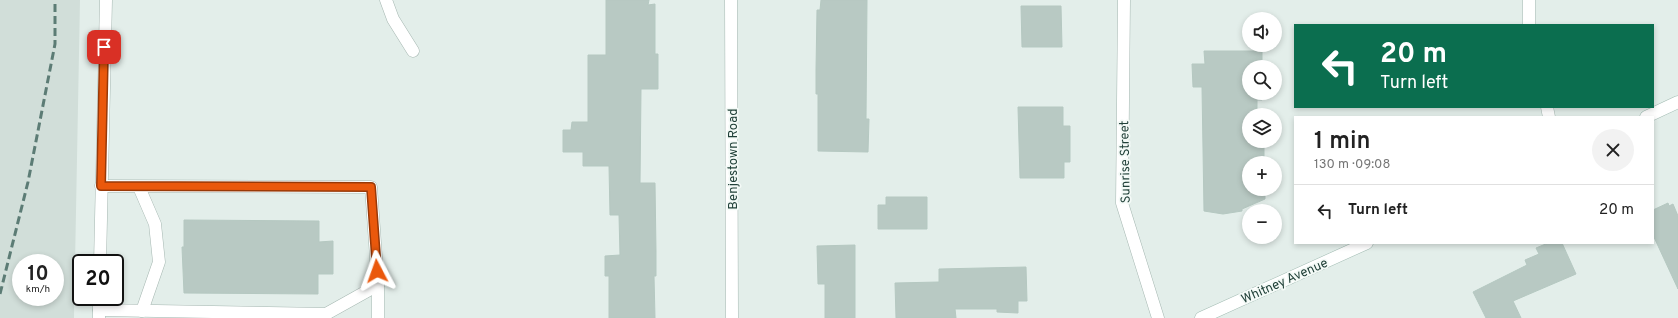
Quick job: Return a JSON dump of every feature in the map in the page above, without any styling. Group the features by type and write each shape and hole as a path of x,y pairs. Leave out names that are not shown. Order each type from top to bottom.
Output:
{"street":[{"path":"100,254 106,0"},
{"path":"386,0 393,19 413,51"},
{"name":"Benjestown Road","path":"731,0 732,318"},
{"name":"Sunrise Street","path":"1124,0 1122,203 1158,318"},
{"path":"1529,0 1529,24"},
{"path":"1648,116 1678,102"},
{"path":"101,186 371,187 378,285 378,318"},
{"path":"139,187 155,224 159,262 142,311"},
{"name":"Whitney Avenue","path":"1201,318 1365,244"},
{"path":"99,314 142,311 326,314 378,285"}],"shaded area":[{"path":"0,0 80,0 75,254 72,254 72,306 74,306 74,318 0,318"}],"building":[{"path":"606,0 649,0 648,5 655,4 655,54 658,54 658,89 641,89 640,183 655,183 655,318 609,318 609,276 605,276 605,256 620,255 619,215 610,215 609,166 583,166 583,152 563,152 563,130 571,130 572,122 588,122 588,55 606,55"},
{"path":"821,0 867,0 866,119 869,119 868,152 818,151 818,94 816,94 817,10 820,10"},
{"path":"1021,6 1061,6 1062,47 1022,47"},
{"path":"1204,51 1262,52 1262,60 1242,60 1242,100 1257,100 1257,108 1242,108 1242,148 1264,148 1264,156 1242,156 1242,196 1265,196 1265,199 1254,204 1242,204 1242,211 1223,214 1204,211 1202,87 1193,87 1192,64 1205,64"},
{"path":"1018,107 1063,107 1063,126 1070,126 1070,162 1064,162 1064,178 1020,178"},
{"path":"886,197 927,197 927,229 878,229 878,205 886,205"},
{"path":"1668,203 1669,206 1673,204 1678,216 1678,289 1654,237 1654,210"},
{"path":"184,220 319,221 319,242 333,241 333,274 318,274 318,294 184,293 182,247 184,247"},
{"path":"1546,244 1562,244 1576,274 1513,301 1521,318 1486,318 1473,292 1527,265 1525,260 1539,254 1536,248"},
{"path":"855,245 855,318 825,318 825,284 818,284 817,246"},
{"path":"1026,267 1027,301 1018,301 1018,313 997,312 997,309 955,309 956,318 896,318 895,283 939,282 939,269"}],"railway":[{"path":"0,294 28,182 55,44 55,0"}],"route":[{"path":"104,47 101,186 371,187 377,271"}]}
